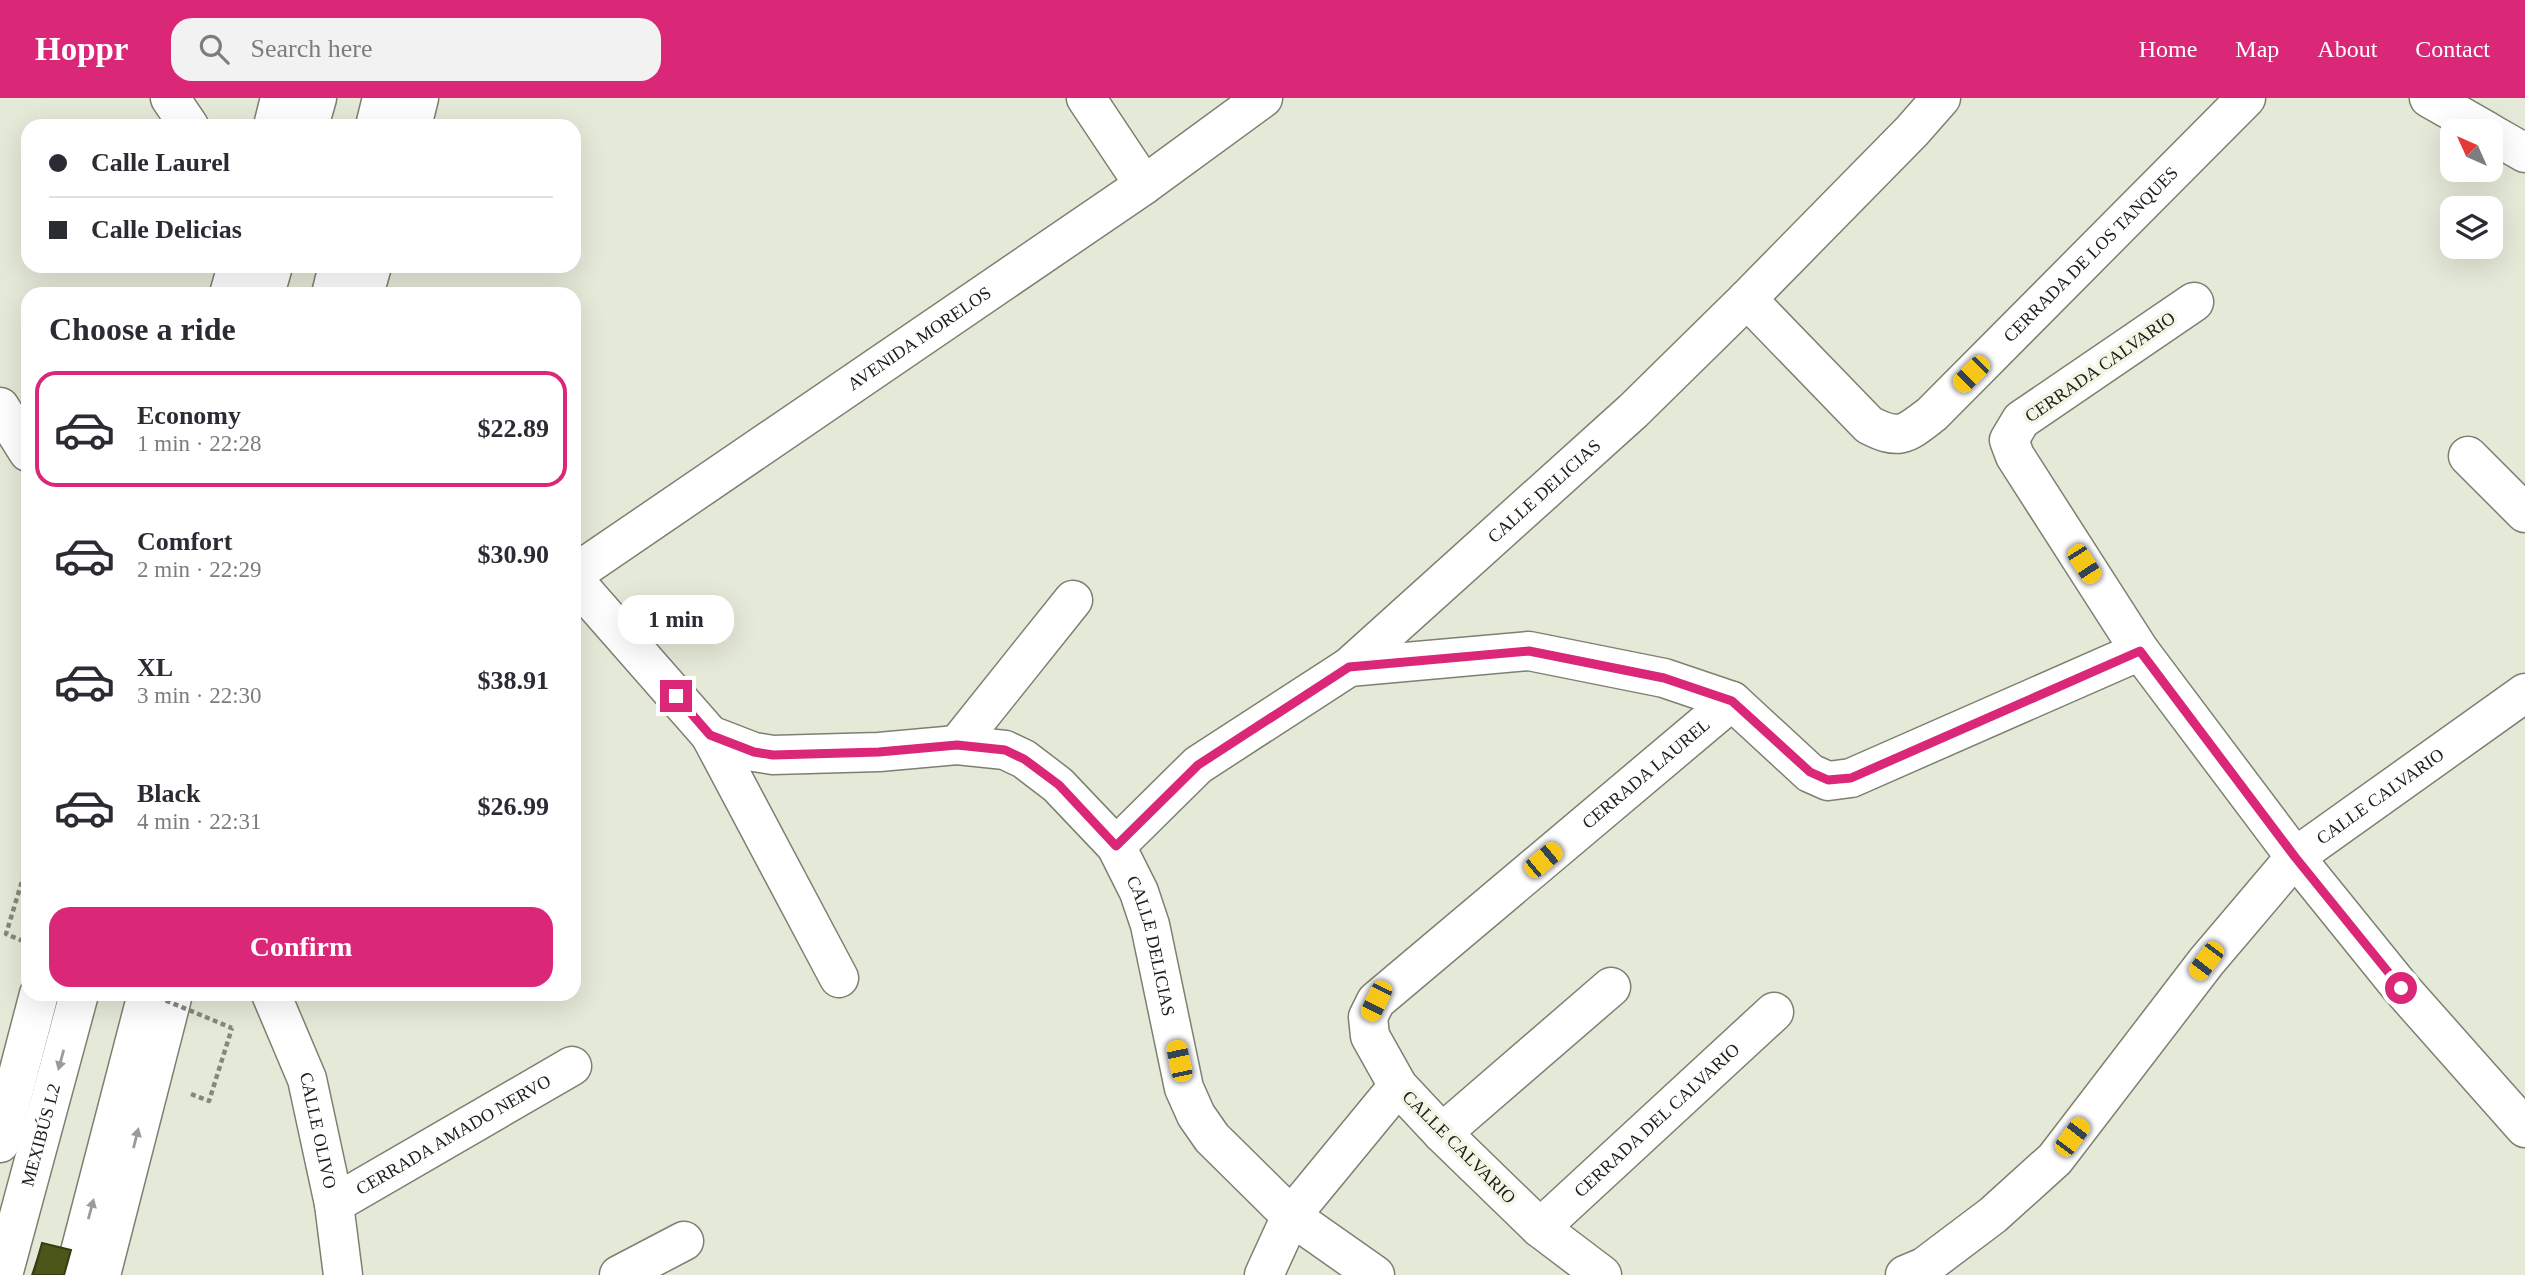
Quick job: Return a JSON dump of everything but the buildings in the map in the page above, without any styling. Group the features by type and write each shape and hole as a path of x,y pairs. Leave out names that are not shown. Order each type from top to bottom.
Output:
{"street":[{"path":"170,98 185,119"},
{"path":"275,119 280,98"},
{"path":"311,119 317,98"},
{"path":"377,119 383,98"},
{"path":"414,119 419,98"},
{"path":"1086,98 1144,185"},
{"name":"AVENIDA MORELOS","path":"581,569 1144,185 1263,98"},
{"name":"CALLE DELICIAS","path":"1116,846 1198,765 1349,667 1633,411 1747,299 1941,98"},
{"name":"CERRADA DE LOS TANQUES","path":"1747,299 1869,425 1889,435 1911,430 1932,414 2246,98"},
{"path":"2429,98 2466,119"},
{"path":"2503,140 2525,153"},
{"name":"CERRADA CALVARIO","path":"2140,651 2015,456 2009,440 2021,420 2194,302"},
{"path":"0,407 21,441"},
{"path":"2468,456 2525,513"},
{"name":"CALLE DELICIAS","path":"581,588 710,735 754,752 773,755 879,752 957,745 1005,750 1024,759 1059,785 1116,846 1139,892 1150,925 1184,1088 1196,1115 1212,1138 1291,1216"},
{"path":"957,745 1073,600"},
{"path":"1349,667 1529,651 1664,678 1732,701 1810,772 1828,780 1851,778 2140,651 2295,857 2401,988 2525,1128"},
{"name":"CALLE CALVARIO","path":"1905,1275 1924,1267 1993,1215 2055,1159 2206,961 2295,857 2525,693"},
{"name":"CERRADA LAUREL","path":"1398,1086 1370,1036 1368,1017 1376,1001 1732,701"},
{"path":"710,735 839,978"},
{"path":"1442,1133 1611,987"},
{"path":"0,1143 37,1001"},
{"name":"MEXIBÚS L2","path":"3,1275 77,1001"},
{"path":"74,1275 147,1001"},
{"path":"100,1275 171,1001"},
{"name":"CALLE OLIVO","path":"274,1001 307,1079 334,1204 344,1274"},
{"name":"CERRADA DEL CALVARIO","path":"1540,1228 1774,1012"},
{"name":"CERRADA AMADO NERVO","path":"334,1204 572,1066"},
{"name":"CALLE CALVARIO","path":"1264,1275 1291,1216 1398,1086 1442,1133 1540,1228 1602,1275"},
{"path":"1291,1216 1375,1275"},
{"path":"619,1275 684,1241"}],"path":[{"path":"21,885 6,934 21,940"},
{"path":"166,1001 232,1028 209,1101"}],"route":[{"path":"676,696 710,735 754,752 773,755 879,752 957,745 1005,750 1024,759 1059,785 1116,846 1198,765 1349,667 1529,651 1664,678 1732,701 1810,772 1828,780 1851,778 2140,651 2295,857 2401,988"}]}
